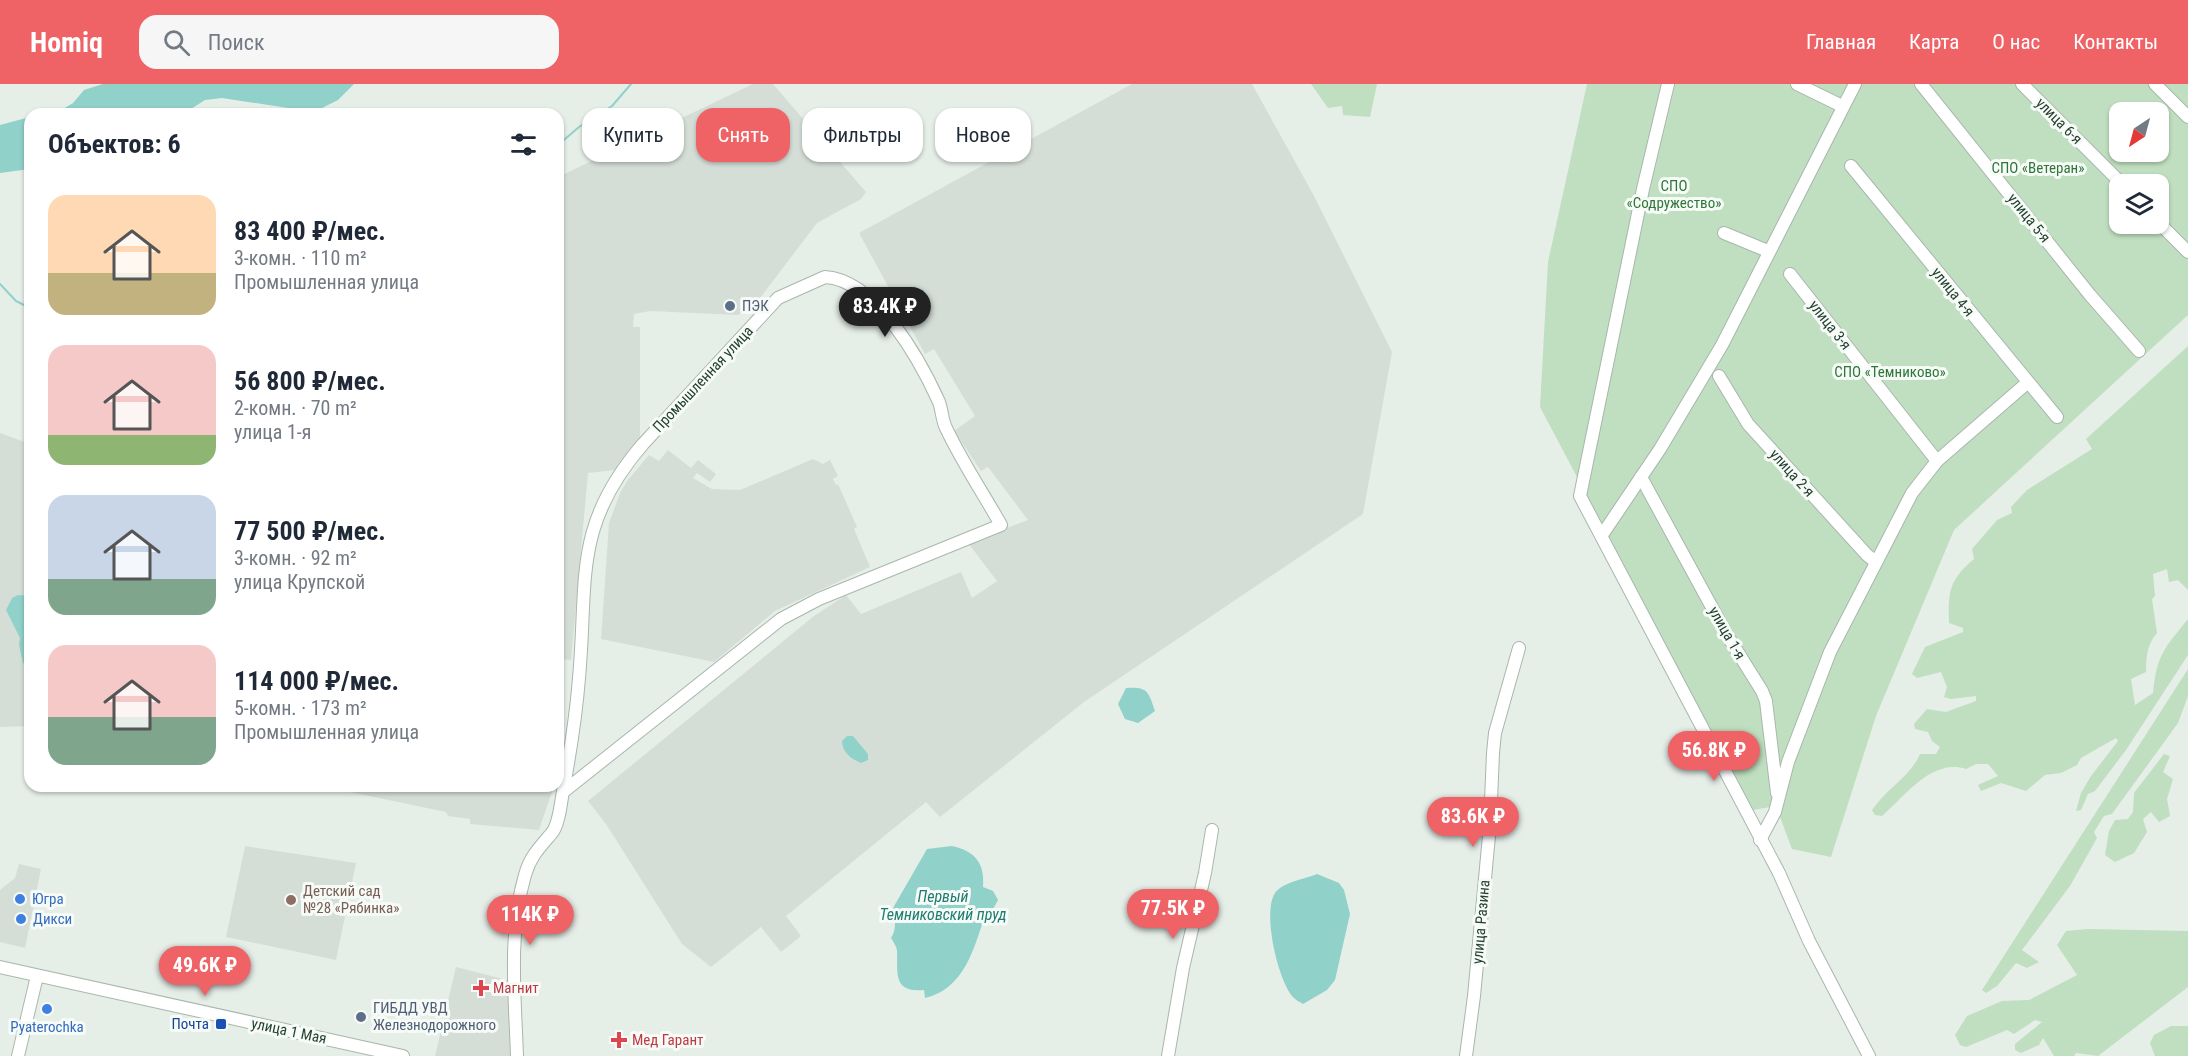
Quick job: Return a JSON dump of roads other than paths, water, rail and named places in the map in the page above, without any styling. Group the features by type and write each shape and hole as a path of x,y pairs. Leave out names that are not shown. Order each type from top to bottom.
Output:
{"street":[{"path":"1668,84 1642,189 1580,496 1760,840 1869,1056"},
{"path":"1797,84 1842,106"},
{"path":"1602,535 1641,477 1722,345 1855,84"},
{"name":"улица 5-я","path":"1922,84 2090,295 2139,351"},
{"name":"улица 6-я","path":"2022,84 2112,174"},
{"path":"2155,84 2188,117"},
{"name":"улица 4-я","path":"1851,166 2026,383 2057,417"},
{"path":"1724,233 1768,251"},
{"path":"2169,233 2188,252"},
{"name":"улица 3-я","path":"1790,274 1937,461"},
{"name":"Промышленная улица","path":"564,785 579,679 585,564 595,524 609,489 643,444 778,298 825,277 852,285 869,297 899,331 939,403 945,427 1001,525 819,599 781,619 564,791"},
{"name":"улица 2-я","path":"1719,375 1748,424 1867,555 1876,562"},
{"path":"1760,840 1778,800 1818,681 1912,493 1937,461 2026,383"},
{"name":"улица 1-я","path":"1641,477 1727,635 1762,691 1766,701 1778,800"},
{"name":"улица Разина","path":"1466,1056 1490,825 1493,753 1496,733 1519,648"},
{"name":"Промышленная улица","path":"517,1056 515,948 522,890 534,853 553,833 563,792"},
{"path":"1168,1056 1183,968 1205,873 1212,830"},
{"name":"улица 1 Мая","path":"0,967 403,1056"},
{"path":"18,1056 36,976"}],"water":[{"path":"103,84 354,84 338,100 322,108 288,108 222,98 205,100 192,108 65,108 73,103 84,90"},
{"path":"24,119 24,170 0,173 0,125"},
{"path":"24,596 24,664 19,645 20,638 6,610 12,598"},
{"path":"1126,688 1139,688 1146,692 1155,711 1138,723 1125,719 1118,704"},
{"path":"847,736 853,736 868,754 868,760 861,763 848,755 842,741"},
{"name":"Первый Темниковский пруд","path":"952,846 967,851 977,859 982,871 983,887 993,891 998,900 992,911 985,915 966,966 958,977 938,993 925,998 924,990 906,988 899,980 897,949 891,938 895,927 893,908 927,849"},
{"path":"1317,874 1339,883 1344,890 1350,914 1335,980 1327,990 1303,1004 1293,997 1287,988 1277,961 1271,930 1271,902 1275,893 1283,886"}],"waterway":[{"path":"564,140 579,127 612,106 631,84"},
{"path":"0,284 16,301 24,305"}],"place":[{"name":"ПЭК","path":"730,306"},
{"name":"Югра","path":"20,899"},
{"name":"Детский сад №28 «Рябинка»","path":"291,900"},
{"name":"Дикси","path":"21,919"},
{"name":"Магнит","path":"481,988"},
{"name":"Pyaterochka","path":"47,1009"},
{"name":"ГИБДД УВД Железнодорожного","path":"361,1017"},
{"name":"Почта","path":"221,1024"},
{"name":"Мед Гарант","path":"619,1040"}],"park label":[{"name":"СПО «Ветеран»","path":"2038,168"},
{"name":"СПО «Содружество»","path":"1674,194"},
{"name":"СПО «Темниково»","path":"1890,372"}]}
